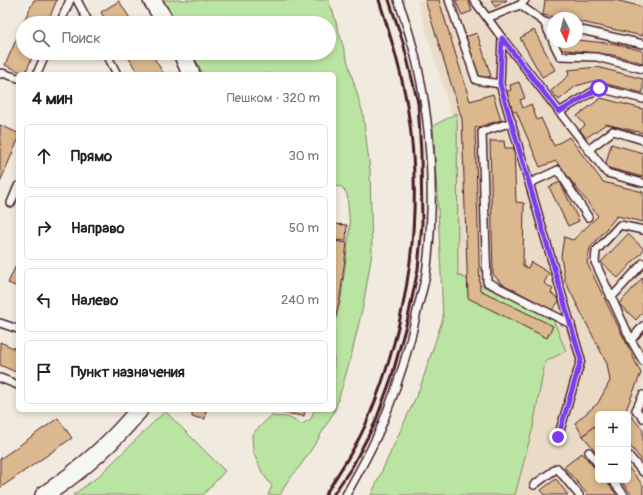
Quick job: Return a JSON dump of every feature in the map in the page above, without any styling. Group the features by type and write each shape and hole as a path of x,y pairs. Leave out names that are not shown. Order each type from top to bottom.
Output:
{"street":[{"path":"152,0 162,16"},
{"path":"185,60 190,72"},
{"path":"44,495 85,466 137,412"}],"lane":[{"path":"63,16 70,0"},
{"path":"77,0 85,16"},
{"path":"346,495 370,452 383,423 410,344 426,275 431,213 430,153 422,86 408,27 398,0"},
{"path":"450,0 476,80 500,84"},
{"path":"474,0 607,173 643,183"},
{"path":"487,18 523,2 544,22 547,29"},
{"path":"583,30 643,44"},
{"path":"502,38 500,84 581,360 558,437"},
{"path":"556,48 560,56 597,57 643,69"},
{"path":"38,72 43,60"},
{"path":"110,60 116,72"},
{"path":"0,74 2,73 16,77"},
{"path":"559,112 599,88 643,99"},
{"path":"512,122 482,132 487,282 570,324"},
{"path":"588,150 613,132 643,140"},
{"path":"530,184 558,170 588,218"},
{"path":"11,203 16,191"},
{"path":"643,230 620,225 596,251 595,262 631,340 643,361"},
{"path":"611,298 643,263"},
{"path":"0,323 16,328"},
{"path":"631,340 643,326"},
{"path":"0,378 16,384"},
{"path":"643,395 636,410 643,418"},
{"path":"589,452 595,460"},
{"path":"631,458 643,472"},
{"path":"534,485 556,468 579,495"},
{"path":"614,483 624,495"}],"shaded area":[{"path":"417,0 643,0 643,495 515,495 538,348 461,315 453,120"}],"green space":[{"path":"162,0 328,0 334,16 172,16"},
{"path":"336,22 363,114 370,170 372,253 363,306 350,361 336,407 336,319 341,298 350,227 347,194 342,187 336,186 336,72 202,72 196,60 336,60"},
{"path":"457,113 458,275 552,317 566,351 545,362 533,427 515,495 371,495 420,388 443,318 433,126"},
{"path":"164,412 166,412 225,471 203,495 73,495 99,476"},
{"path":"313,412 334,412 317,441 287,482 280,495 268,495 272,486 263,474 253,452 252,434 271,416 288,417 302,424 311,419"}],"building":[{"path":"34,0 57,0 50,16 26,16"},
{"path":"425,0 439,0 470,101 493,94 501,120 475,128 480,290 553,326 547,338 468,298 462,119"},
{"path":"455,0 468,0 472,11 462,15"},
{"path":"491,0 507,0 495,7"},
{"path":"545,0 615,0 643,7 643,36 583,22 583,12 547,12 547,16 543,15"},
{"path":"119,1 129,16 103,16 101,12"},
{"path":"534,30 555,70 542,77 520,38"},
{"path":"477,33 491,76 479,80 465,37"},
{"path":"16,40 16,60 31,60 26,72 21,72 5,65"},
{"path":"583,41 616,44 643,51 643,63 613,55 558,49 583,48"},
{"path":"130,60 155,60 163,72 137,72"},
{"path":"597,67 643,79 643,93 594,81 576,86 559,100 551,91 569,75 568,70"},
{"path":"519,82 525,98 520,100 523,108 531,104 537,120 541,118 554,146 569,137 603,182 643,192 643,222 617,216 590,248 587,263 641,373 626,410 595,411 595,427 594,426 583,436 575,423 598,403 610,381 607,364 565,281 561,256 564,237 573,240 598,216 556,161 540,167 516,111 513,112 506,92 511,90 510,85"},
{"path":"601,98 643,109 643,133 606,124 586,138 580,130 585,125 577,116"},
{"path":"0,125 16,132 16,145 0,182"},
{"path":"490,141 504,141 505,148 514,148 516,202 524,203 523,266 528,268 531,262 549,273 544,283 553,289 551,293 560,300 552,310 501,283 493,274"},
{"path":"611,144 643,153 643,177 605,167"},
{"path":"560,182 579,221 568,226 549,187"},
{"path":"336,224 347,225 346,241 336,240"},
{"path":"628,234 643,248 643,251 618,278 601,262"},
{"path":"336,241 347,243 340,298 336,315"},
{"path":"16,265 16,286 8,283"},
{"path":"643,277 643,312 636,320 619,304"},
{"path":"0,342 16,349 16,372 0,365"},
{"path":"192,412 206,412 205,419 192,417"},
{"path":"274,412 305,412 304,416"},
{"path":"631,416 643,430 643,462 631,447"},
{"path":"58,418 72,438 0,488 0,459"},
{"path":"594,426 595,450 583,436"},
{"path":"582,453 595,468 595,483 607,483 617,495 588,495 564,467"},
{"path":"631,471 643,485 643,495 632,495 622,483 631,483"},
{"path":"556,479 568,495 545,495 541,490"}],"railway":[{"path":"325,495 359,439 382,382 394,343 410,265 414,185 412,145 402,78 379,0"},
{"path":"333,495 352,467 375,423 392,376 408,318 418,269 422,224 421,153 418,103 403,42 389,0"}],"route":[{"path":"558,437 581,360 500,84 502,38 559,112 599,88"}]}
